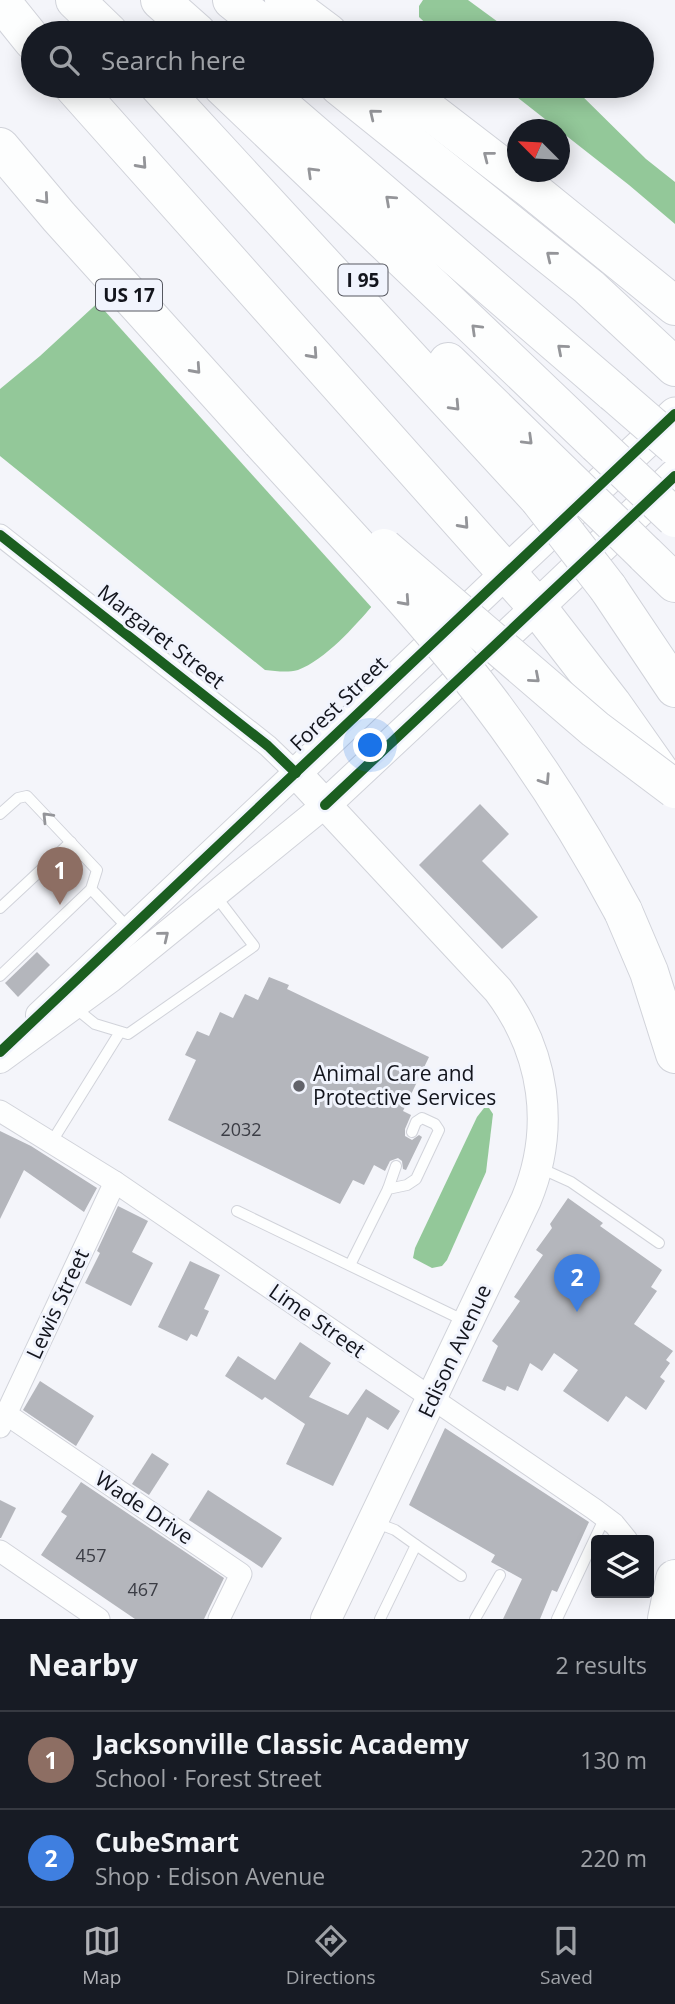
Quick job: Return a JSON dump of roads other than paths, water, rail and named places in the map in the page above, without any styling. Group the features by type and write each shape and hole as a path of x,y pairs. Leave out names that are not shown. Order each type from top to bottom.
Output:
{"highway":[{"path":"0,0 21,26"},
{"path":"75,0 97,21"},
{"path":"232,0 258,21"},
{"path":"284,0 312,21"},
{"path":"156,12 174,21"},
{"name":"I 95","path":"173,98 552,487 645,554 675,583"},
{"name":"I 95","path":"235,98 675,518"},
{"path":"272,98 675,446"},
{"path":"354,98 582,281 675,367"},
{"path":"413,98 675,306"},
{"path":"85,99 537,607 675,791"},
{"name":"US 17","path":"0,147 59,217 429,628 485,696 558,800 623,911 675,1008"},
{"path":"261,441 572,710 675,791"},
{"path":"552,487 608,588 675,688"},
{"path":"623,911 660,1002 675,1054"},
{"path":"667,1619 675,1579"}],"main road":[{"name":"Forest Street","path":"296,772 675,414"},
{"path":"325,805 675,476"},
{"name":"Margaret Street","path":"296,772 498,990 525,1031 538,1072"},
{"name":"Edison Avenue","path":"328,1619 522,1210 537,1168 543,1120 538,1072"}],"street":[{"name":"Margaret Street","path":"0,535 268,746 296,772"},
{"name":"Forest Street","path":"0,1052 296,772"},
{"path":"0,1060 74,1006 325,805"},
{"name":"Lime Street","path":"0,1111 115,1182 605,1517 624,1535"},
{"name":"Lewis Street","path":"3,1420 115,1182"},
{"name":"Wade Drive","path":"3,1420 241,1574 219,1619"},
{"path":"0,1551 99,1619"}],"lane":[{"path":"0,814 18,799 27,796 96,870 92,889 0,976"},
{"path":"0,908 71,842"},
{"path":"92,889 130,929"},
{"path":"74,1006 95,1024 128,1034 254,946 215,895"},
{"path":"51,1143 120,1032"},
{"path":"388,1189 407,1185 416,1179 439,1130 435,1124 422,1118 416,1122 412,1132"},
{"path":"350,1265 388,1189 396,1166"},
{"path":"537,1168 571,1182 659,1243"},
{"path":"237,1211 468,1323"},
{"path":"557,1619 605,1517"},
{"path":"373,1521 395,1530 461,1576"},
{"path":"380,1619 416,1545"},
{"path":"475,1619 500,1575"}],"place":[{"name":"Jacksonville Classic Academy","path":"60,905"},
{"name":"Animal Care and Protective Services","path":"299,1086"},
{"name":"CubeSmart","path":"577,1312"}]}
